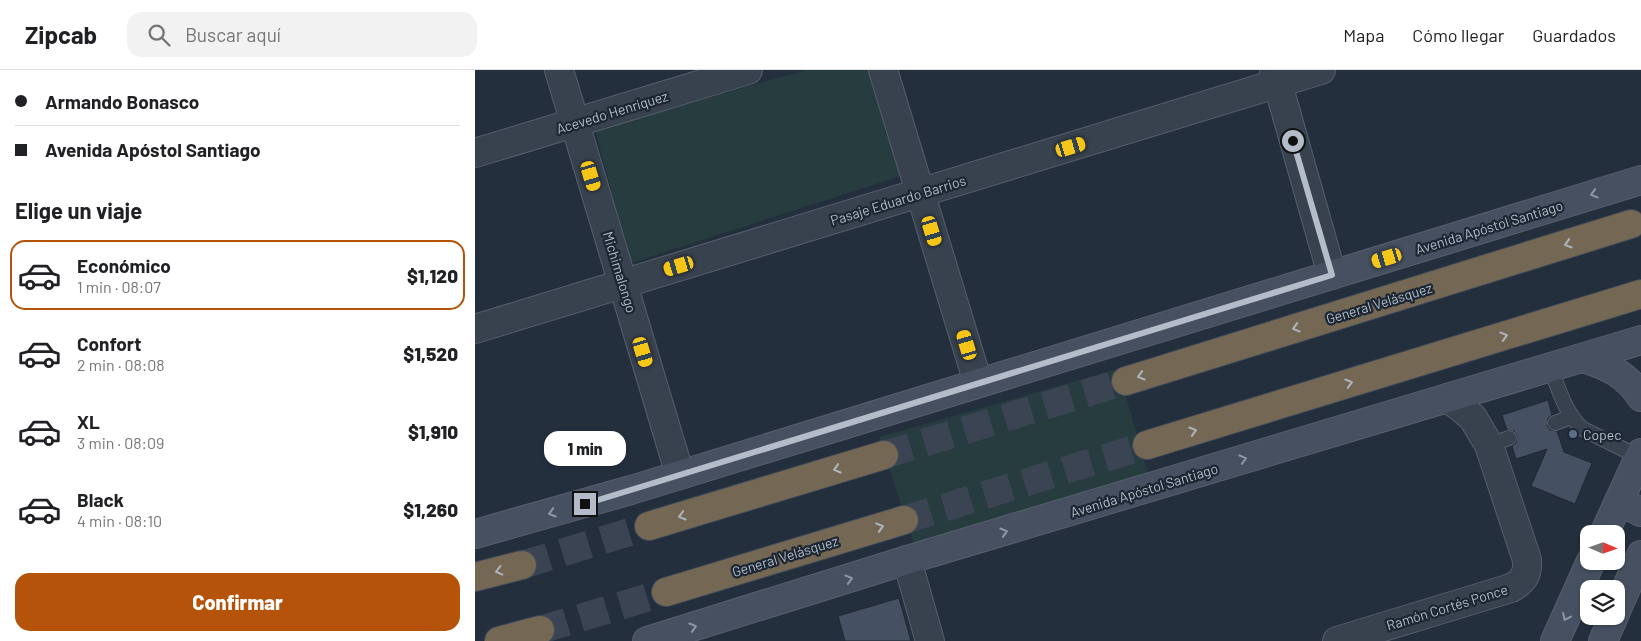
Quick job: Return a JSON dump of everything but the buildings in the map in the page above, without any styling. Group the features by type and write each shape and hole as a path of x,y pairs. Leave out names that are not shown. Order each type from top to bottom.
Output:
{"highway":[{"name":"General Velásquez","path":"1126,381 1631,224"},
{"path":"1147,445 1641,294"},
{"path":"649,526 884,455"},
{"name":"General Velásquez","path":"666,592 904,520"},
{"path":"475,577 522,565"},
{"path":"499,641 540,630"}],"main road":[{"name":"Avenida Apóstol Santiago","path":"475,534 680,475 1641,180"},
{"name":"Avenida Apóstol Santiago","path":"647,641 907,560 1641,340"},
{"path":"1583,358 1603,363 1617,371 1630,382 1641,397"},
{"path":"1612,525 1630,506 1640,455"},
{"path":"1625,591 1641,555"},
{"path":"1555,641 1587,570"},
{"path":"1603,641 1610,625"}],"street":[{"name":"Michimalongo","path":"559,70 680,475"},
{"name":"Acevedo Henríquez","path":"475,153 748,70"},
{"path":"883,70 978,383"},
{"name":"Pasaje Eduardo Barrios","path":"475,329 921,193 1275,77 1321,70"},
{"path":"1275,77 1332,275"},
{"name":"Ramón Cortés Ponce","path":"1337,641 1511,588 1519,584 1525,577 1528,569 1527,560 1499,442 1482,430 1473,418 1447,398"},
{"path":"907,560 930,641"}],"lane":[{"path":"1550,367 1571,417 1583,429 1640,455"},
{"path":"1555,422 1571,417"}],"green space":[{"path":"806,70 870,70 901,176 631,263 595,130"},
{"path":"1118,369 1149,477 916,550 879,437"}],"tunnel":[{"path":"884,455 1126,381"},
{"path":"904,520 1147,445"},
{"path":"522,565 649,526"},
{"path":"540,630 666,592"}],"place":[{"name":"Copec","path":"1573,434"}],"route":[{"path":"585,504 1332,275 1293,141"}]}
